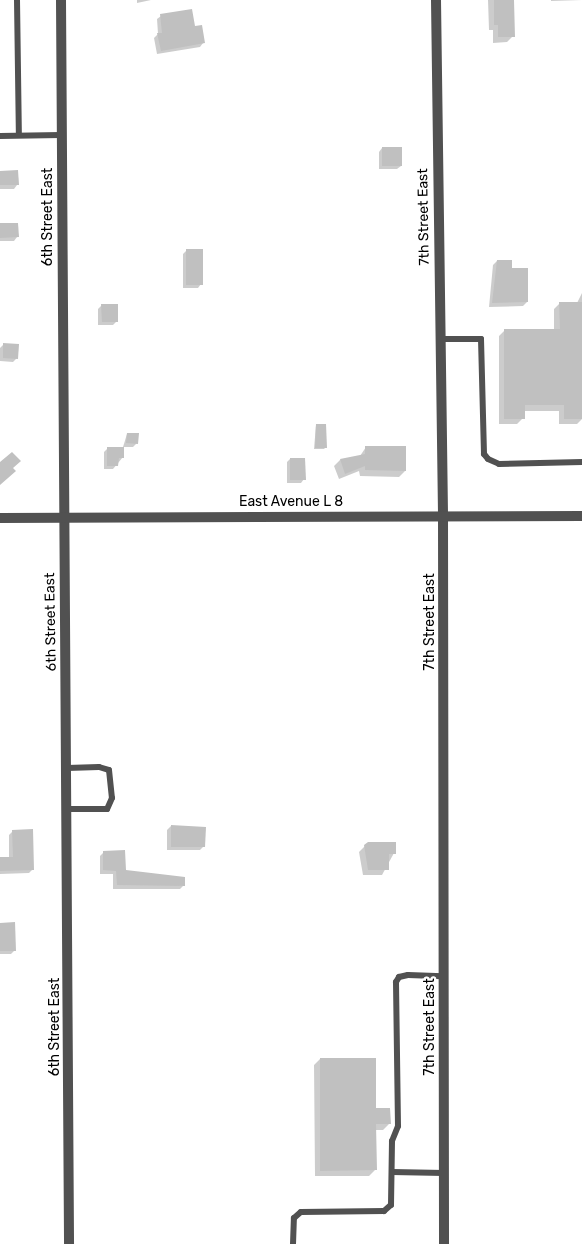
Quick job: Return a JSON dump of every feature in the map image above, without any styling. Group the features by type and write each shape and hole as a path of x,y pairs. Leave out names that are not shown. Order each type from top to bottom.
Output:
{"street":[{"name":"6th Street East","path":"61,0 69,1244"},
{"name":"7th Street East","path":"436,0 439,339 444,515 444,1244"},
{"name":"East Avenue L 8","path":"0,518 64,516 582,516"}],"lane":[{"path":"17,0 19,136"},
{"path":"0,136 61,136"},
{"path":"439,339 481,339 484,454 488,459 499,464 582,462"},
{"path":"67,768 99,767 109,770 112,798 107,809 67,809"},
{"path":"293,1244 294,1218 301,1212 388,1209 392,1199 392,1141 398,1126 396,982 399,977 408,975 444,976"},
{"path":"392,1172 444,1173"}],"building":[{"path":"494,0 514,0 515,37 498,37 498,25 494,25"},
{"path":"192,9 195,26 202,25 205,43 161,51 157,33 162,33 160,14"},
{"path":"382,147 402,147 402,166 382,166"},
{"path":"18,170 19,185 0,185 0,171"},
{"path":"0,223 18,223 19,237 0,238"},
{"path":"186,249 203,249 203,285 186,285"},
{"path":"497,260 512,260 512,268 528,268 528,302 492,303"},
{"path":"559,302 582,302 582,419 564,419 564,405 525,405 525,419 504,419 504,329 560,329"},
{"path":"101,304 118,304 118,322 102,322"},
{"path":"3,343 19,344 18,359 3,358"},
{"path":"316,424 326,424 327,448 315,448"},
{"path":"127,433 139,433 138,444 126,443"},
{"path":"365,446 406,446 406,471 365,470 365,466 345,474 340,459 365,454"},
{"path":"107,447 124,447 124,458 119,458 118,466 107,466"},
{"path":"12,452 21,461 13,468 16,471 0,485 0,462"},
{"path":"290,458 305,458 306,480 290,480"},
{"path":"171,825 206,827 205,847 171,847"},
{"path":"33,829 34,870 0,871 0,857 13,857 12,830"},
{"path":"368,842 396,842 396,854 389,854 389,870 368,870 364,845"},
{"path":"125,850 126,870 185,877 185,886 117,885 116,871 103,870 103,851"},
{"path":"15,922 16,951 0,951 0,923"},
{"path":"320,1058 376,1058 376,1108 390,1108 391,1124 376,1124 377,1170 320,1171"}]}
